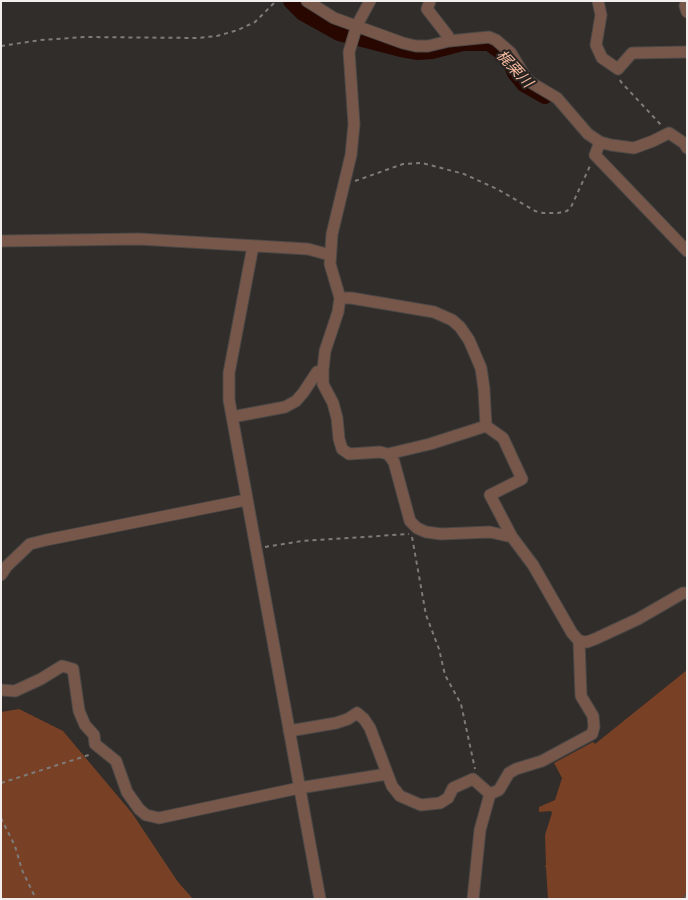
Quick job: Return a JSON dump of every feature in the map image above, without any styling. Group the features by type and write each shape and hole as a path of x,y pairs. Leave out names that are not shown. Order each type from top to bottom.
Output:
{"street":[{"path":"307,1 334,18 416,46 489,37 496,40 511,53 530,82 557,98 588,134 600,142 634,148 669,133 684,143 687,148"},
{"path":"370,1 356,27 349,52 354,124 352,155 332,234 331,272 340,298 338,312 325,351 322,370 323,384 333,403 342,449 349,454 380,452 388,454 430,444 486,426"},
{"path":"430,1 427,9 448,36 449,41"},
{"path":"598,1 601,14 596,45 602,58 618,69 632,54 687,52"},
{"path":"687,1 685,6 687,12"},
{"path":"600,142 595,155 687,251"},
{"path":"1,241 139,239 308,249 330,255"},
{"path":"253,246 228,373 229,400 320,899"},
{"path":"340,298 351,298 434,312 452,320 460,327 469,340 481,368 486,426"},
{"path":"232,417 285,406 296,401 317,372 322,370"},
{"path":"486,426 503,438 522,479 490,495 512,537 533,564 568,626 579,641 581,696 593,716 594,728 592,734 542,762 516,768 509,773 499,790 490,794"},
{"path":"388,454 394,462 410,521 417,528 426,532 441,534 490,532 512,537"},
{"path":"1,575 30,544 61,536 246,500"},
{"path":"579,641 587,642 596,639 638,619 683,593 687,593"},
{"path":"1,690 15,691 41,679 62,666 73,669 79,711 85,725 94,735 95,744 116,761 128,792 139,809 146,815 159,818 299,788 387,774"},
{"path":"289,731 336,723 348,719 356,713 364,719 370,728 392,786 400,796 422,805 440,803 448,798 453,788 473,779 490,794"},
{"path":"473,899 480,830 490,794"}],"path":[{"path":"1,46 41,40 85,37 197,38 217,36 238,30 254,22 276,1"},
{"path":"618,69 621,82 669,133"},
{"path":"345,185 403,164 422,163 464,174 497,189 535,211 558,213 567,211 571,207 595,155"},
{"path":"255,548 302,541 412,534 426,615 439,649 445,675 462,704 475,774 473,779"},
{"path":"1,784 102,750"},
{"path":"1,818 15,846 22,870 36,899"}],"shaded area":[{"path":"687,670 687,899 548,899 545,835 552,813 551,811 539,812 539,807 555,800 562,778 554,763 593,742 595,744"},
{"path":"19,709 63,731 132,813 178,882 193,899 1,899 1,712"}],"waterway":[{"name":"梶栗川","path":"291,1 303,13 339,33 401,49 418,52 432,51 463,43 489,43 510,61 515,73 524,84 545,96"}]}
